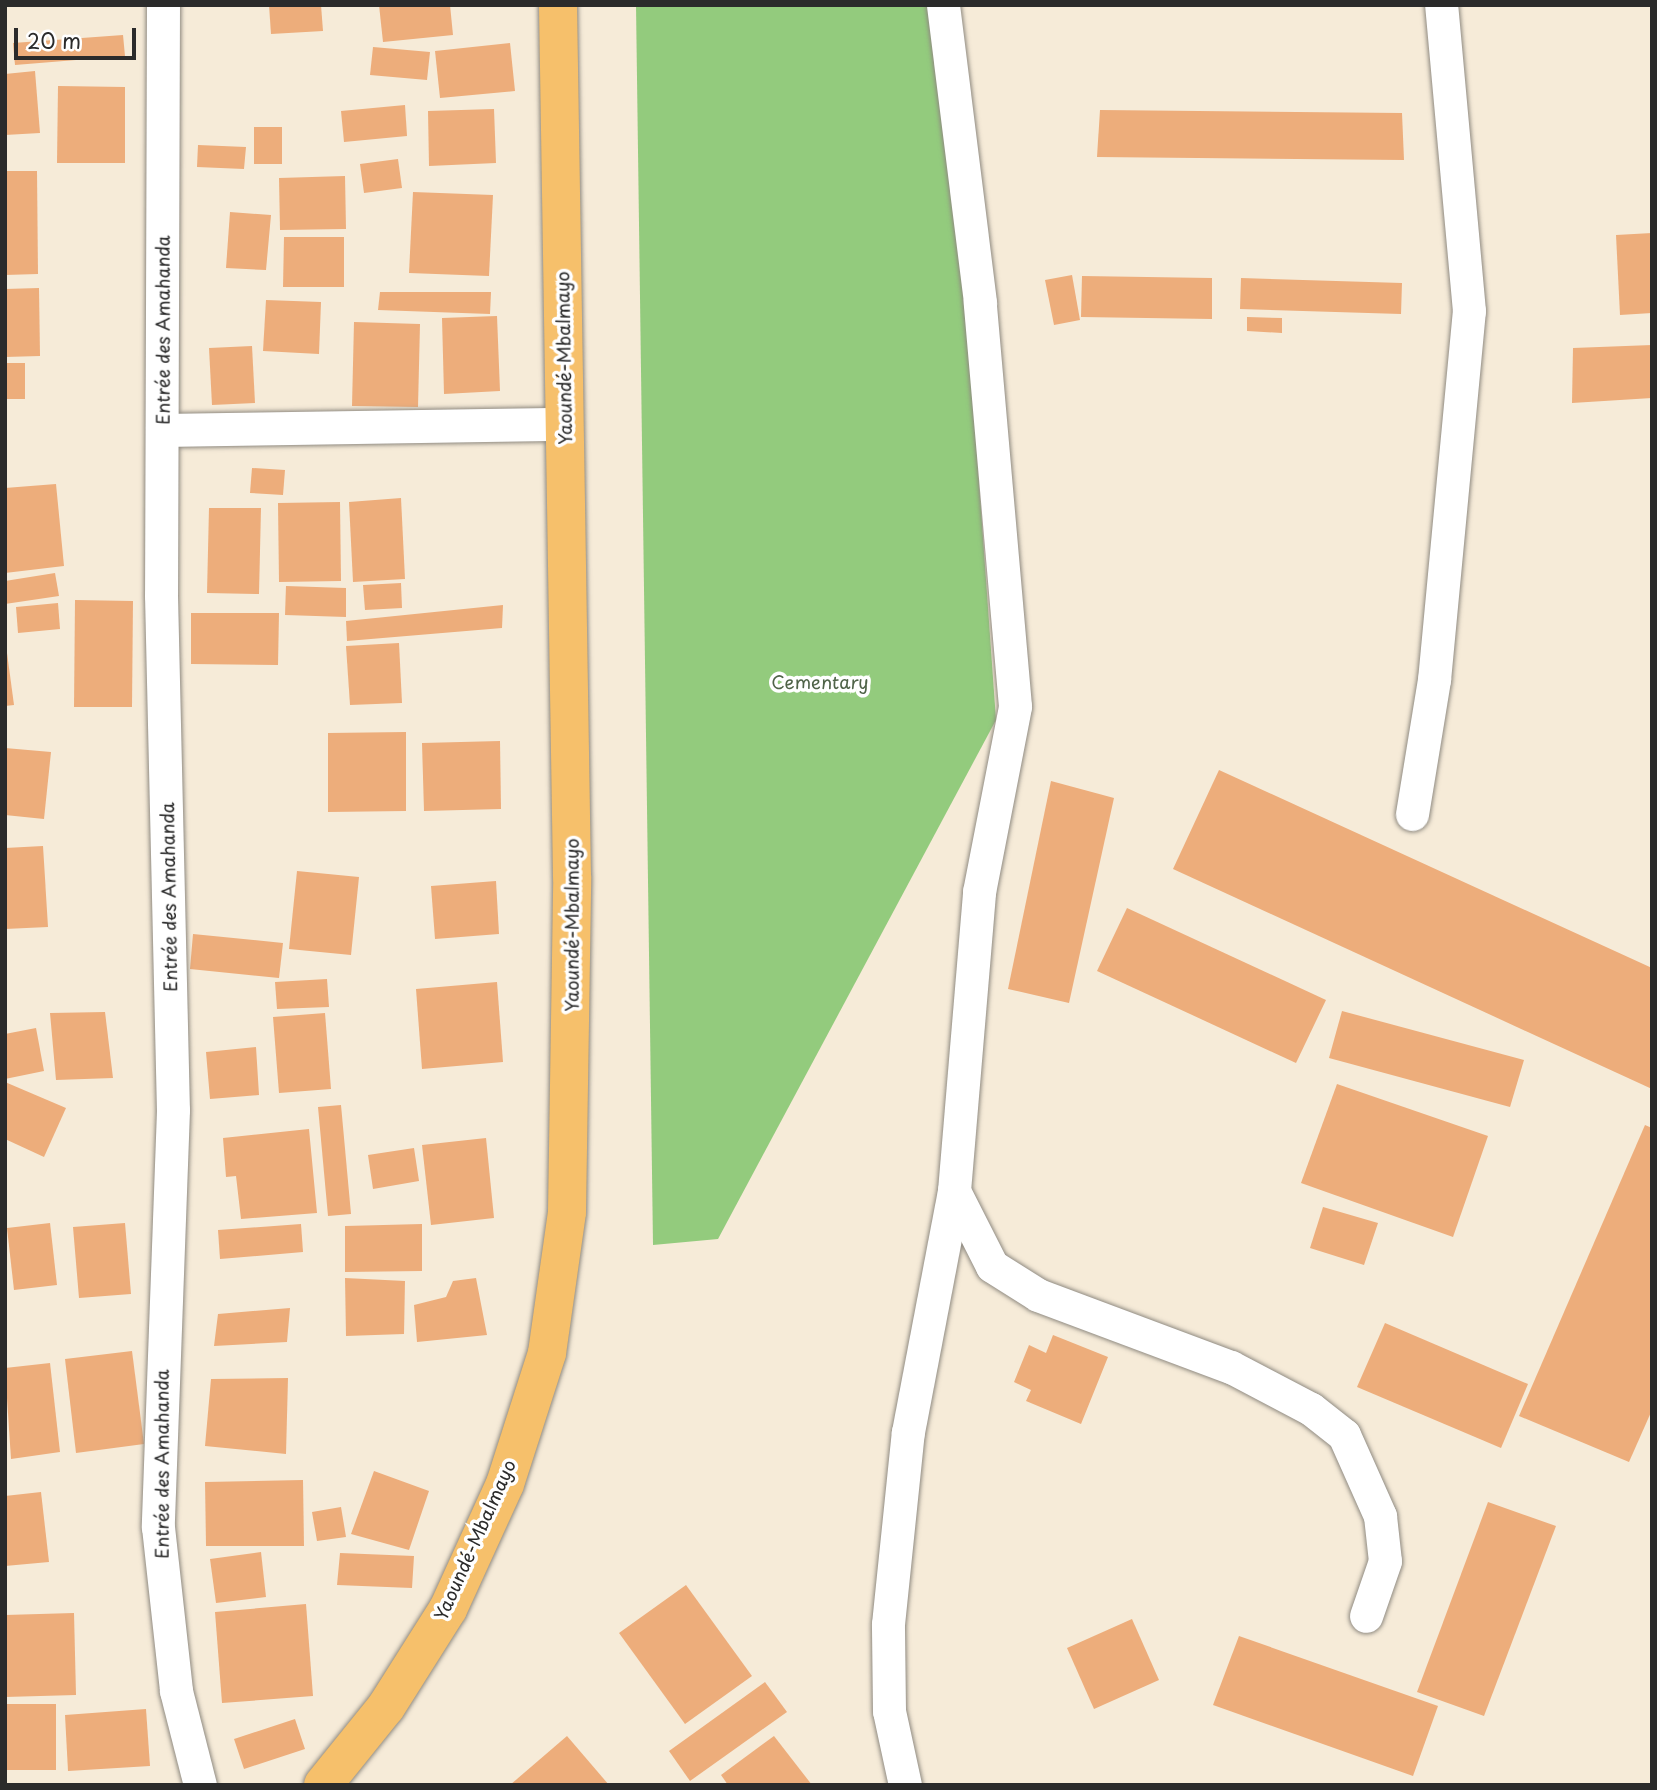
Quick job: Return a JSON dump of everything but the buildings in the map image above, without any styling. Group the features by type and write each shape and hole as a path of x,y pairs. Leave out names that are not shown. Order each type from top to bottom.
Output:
{"highway":[{"name":"Yaoundé-Mbalmayo","path":"323,1785 386,1707 448,1609 505,1484 547,1353 566,1212 572,1081 566,424 558,5"}],"street":[{"name":"Entrée des Amahanda","path":"163,5 162,430 173,1110 158,1527 176,1691 200,1785"},
{"path":"905,1785 889,1712 888,1624 908,1432 954,1191 979,892 1015,706 980,302 943,5"},
{"path":"1412,814 1436,666 1469,311 1441,5"},
{"path":"162,430 566,424"},
{"path":"954,1191 992,1266 1038,1295 1231,1367 1311,1409 1344,1434 1380,1516 1385,1561 1366,1616"}],"green space":[{"name":"Cementary","path":"636,5 945,5 996,720 718,1239 653,1245"}]}
